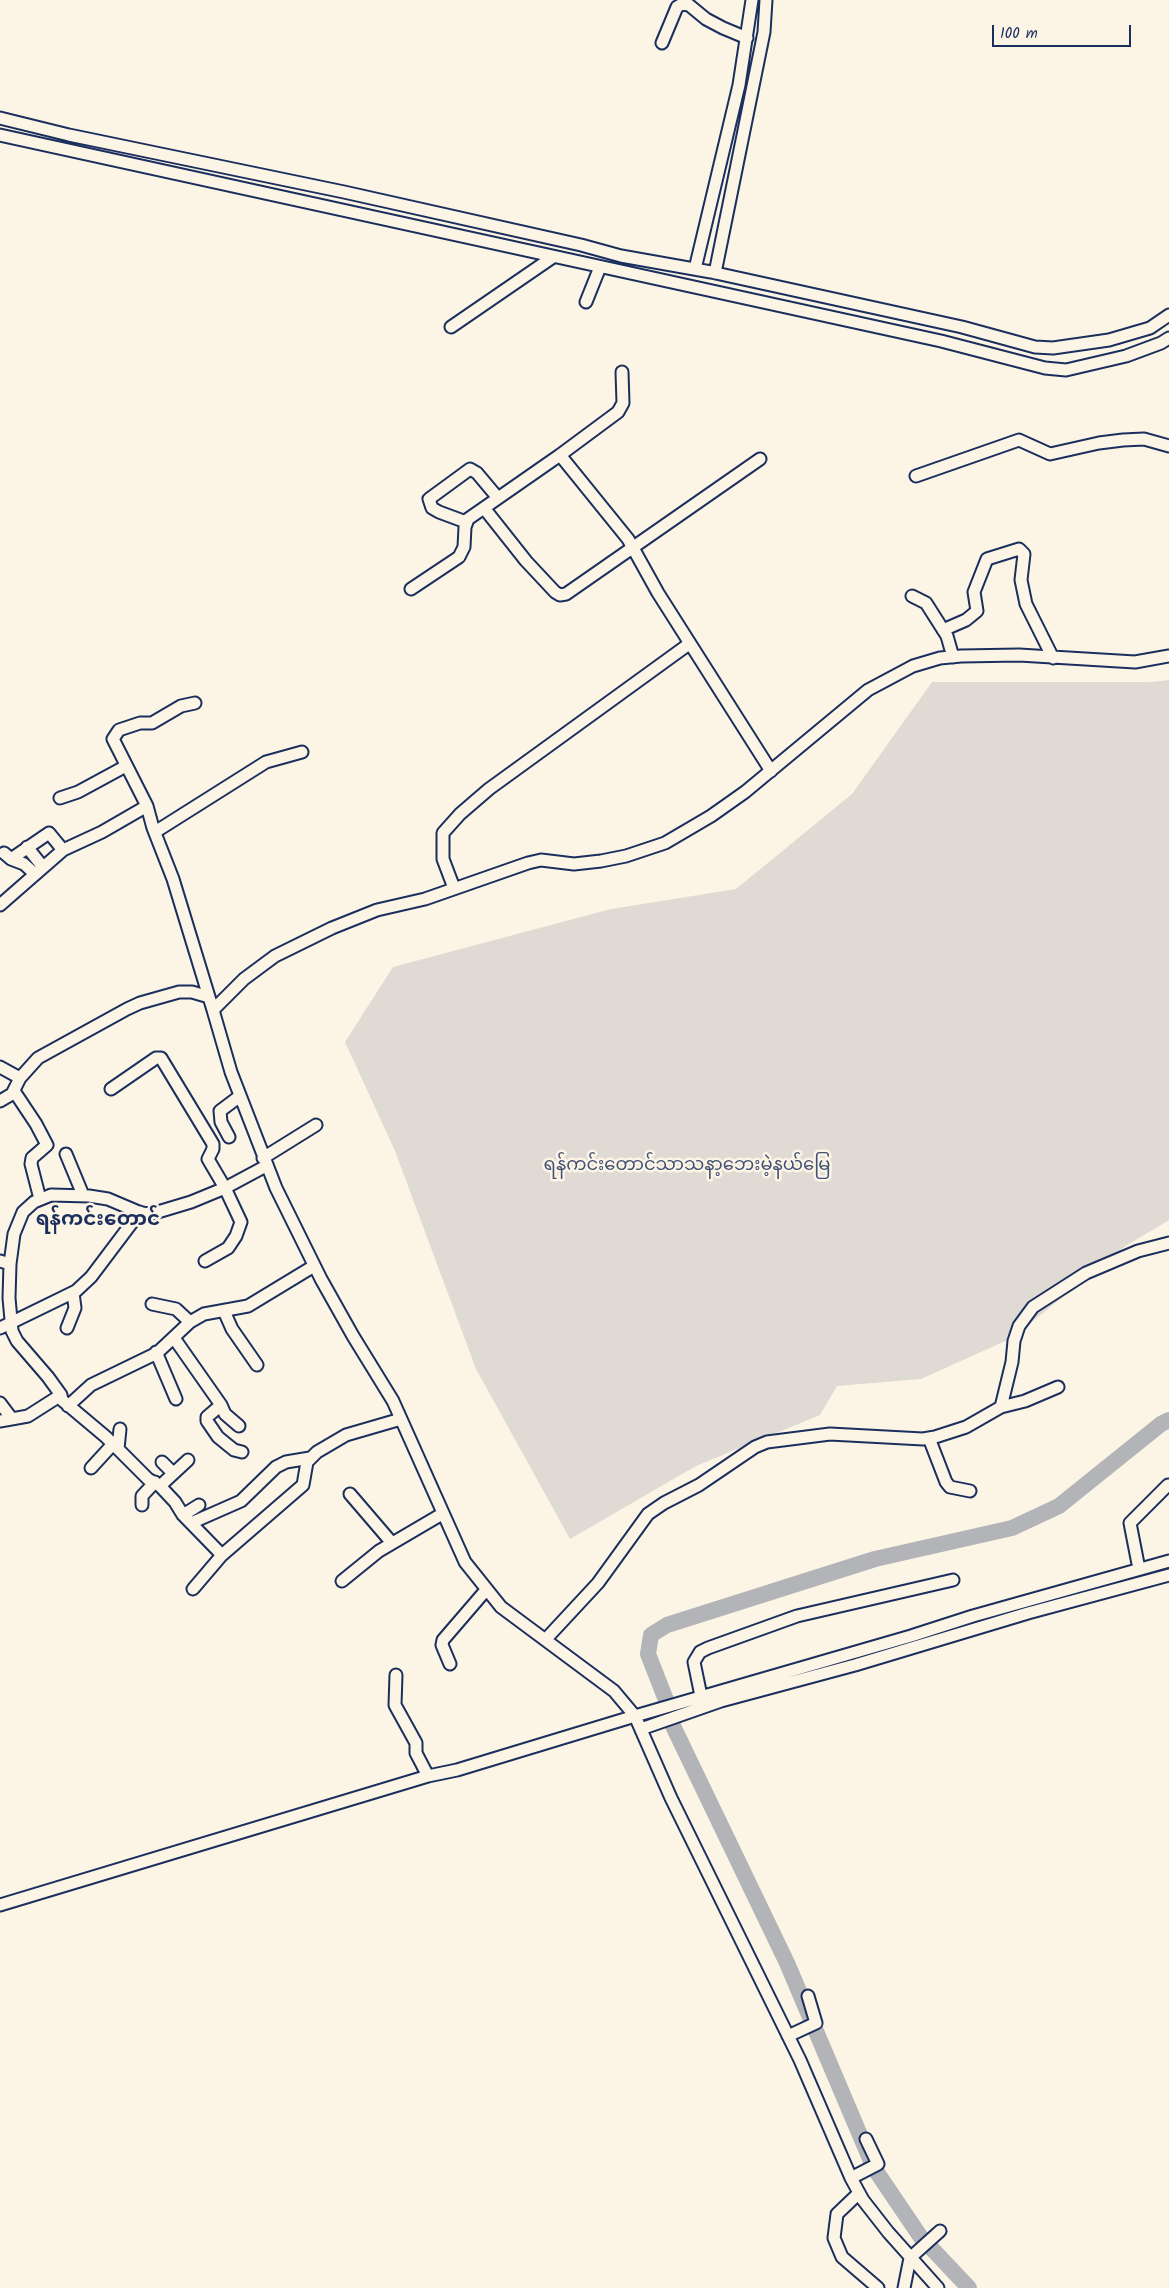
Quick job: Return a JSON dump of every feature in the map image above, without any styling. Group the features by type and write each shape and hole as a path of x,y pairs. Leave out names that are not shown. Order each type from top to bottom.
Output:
{"street":[{"path":"697,270 733,114 752,0"},
{"path":"713,273 764,32 766,0"},
{"path":"662,43 677,6 682,4 689,5 706,19 722,28 747,38"},
{"path":"0,118 69,135 344,192 572,243 621,256 713,273 962,327 1035,347 1054,348 1109,340 1150,328 1169,315"},
{"path":"0,135 941,341 1005,359 1054,370 1076,368 1126,356 1166,340 1169,353"},
{"path":"451,327 553,257"},
{"path":"586,302 600,267"},
{"path":"411,589 459,556 464,547 466,522 618,412 623,403 622,372"},
{"path":"916,476 1019,440 1050,454 1099,443 1123,440 1144,439 1169,446"},
{"path":"560,455 632,547 689,644 771,771"},
{"path":"484,508 526,561 560,595 571,591 760,458"},
{"path":"466,522 432,508 429,499 470,469 477,473 498,498"},
{"path":"943,630 966,620 977,611 974,592 986,559 1019,548 1024,554 1021,580 1026,604 1053,658"},
{"path":"912,596 926,603 943,630 953,657"},
{"path":"454,888 443,859 443,833 460,814 489,789 689,644"},
{"path":"213,1010 259,967 301,942 377,910 425,899 528,863 541,860 574,864 601,861 626,856 665,843 716,812 771,771 868,690 913,666 953,657 1019,655 1135,662 1169,656"},
{"path":"196,703 181,706 152,723 140,724 119,730 112,739 147,806 173,879 240,1096 265,1162 314,1266 353,1336 393,1401 465,1562 501,1606 614,1692 638,1722 683,1823 788,2036 850,2178 859,2193 914,2255 938,2288"},
{"path":"155,832 266,762 302,752"},
{"path":"60,798 78,792 126,766"},
{"path":"0,905 63,850 102,832 147,806"},
{"path":"39,870 7,856 27,847 49,833 52,834 63,850"},
{"path":"27,847 39,870"},
{"path":"0,1101 14,1091 20,1078 32,1063 51,1050 140,1003 186,991 209,998"},
{"path":"111,1089 156,1058 161,1058 213,1144 213,1149 208,1158 240,1218 240,1227 228,1248 205,1260"},
{"path":"0,1067 20,1078"},
{"path":"14,1091 47,1145 32,1158 31,1164 40,1199"},
{"path":"228,1137 221,1122 220,1111 240,1096"},
{"path":"222,1555 187,1519 175,1502 157,1484 62,1400 61,1395 18,1341 12,1331 5,1263 23,1212 40,1199 61,1194 84,1195 108,1200 140,1212 151,1214 163,1211 225,1188 316,1125"},
{"path":"66,1154 84,1195"},
{"path":"0,1328 73,1293 91,1277 140,1212"},
{"path":"1001,1406 1012,1362 1014,1341 1023,1319 1033,1307 1086,1273 1138,1251 1169,1243"},
{"path":"68,1406 96,1382 156,1352 190,1322 204,1314 248,1306 314,1266"},
{"path":"68,1328 75,1308 73,1293"},
{"path":"152,1304 176,1309 190,1322"},
{"path":"224,1310 232,1329 257,1365"},
{"path":"174,1338 221,1405 225,1414 239,1426"},
{"path":"156,1352 176,1399"},
{"path":"546,1639 598,1583 648,1514 698,1485 755,1447 779,1440 818,1435 929,1438 966,1427 1001,1406 1025,1401 1058,1387"},
{"path":"0,1403 6,1420 28,1416 61,1395"},
{"path":"221,1405 207,1417 207,1421 218,1437 234,1450 242,1452"},
{"path":"187,1519 241,1501 276,1467 286,1462 310,1458 327,1445 346,1435 401,1419"},
{"path":"91,1468 116,1446 120,1430"},
{"path":"929,1438 946,1482 950,1487 970,1491"},
{"path":"193,1589 222,1555 277,1509 302,1485 310,1458"},
{"path":"142,1505 142,1496 173,1474 188,1460"},
{"path":"162,1462 173,1474"},
{"path":"1138,1569 1130,1523 1168,1484"},
{"path":"350,1494 392,1542"},
{"path":"187,1519 199,1505"},
{"path":"342,1581 392,1542 442,1514"},
{"path":"0,1905 428,1776 721,1701 902,1652 1099,1587 1138,1569 1169,1561"},
{"path":"638,1722 701,1696 911,1636 973,1616 1099,1587 1169,1575"},
{"path":"701,1696 694,1662 700,1652 708,1648 798,1616 953,1580"},
{"path":"450,1664 442,1644 443,1640 486,1590"},
{"path":"396,1675 395,1705 416,1743 416,1753 428,1776"},
{"path":"788,2036 814,2024 816,2019 808,1996"},
{"path":"850,2178 878,2164 878,2160 866,2139"},
{"path":"859,2193 837,2214 834,2238 842,2257 878,2288"},
{"path":"904,2288 914,2255 940,2232"}],"green space":[{"name":"ရန်ကင်းတောင်သာသနာ့ဘေးမဲ့နယ်မြေ","path":"1169,680 1169,1220 1124,1247 1012,1338 921,1379 837,1386 820,1415 696,1466 570,1539 476,1369 395,1151 345,1042 393,967 611,909 736,889 852,794 932,682 1150,682"}],"waterway":[{"path":"666,1700 648,1654 651,1635 667,1625 875,1559 1012,1528 1059,1506 1161,1424 1169,1420"},
{"path":"673,1726 787,1963 874,2168 920,2236 969,2288"}],"district":[{"name":"ရန်ကင်းတောင်","path":"98,1222"}]}
